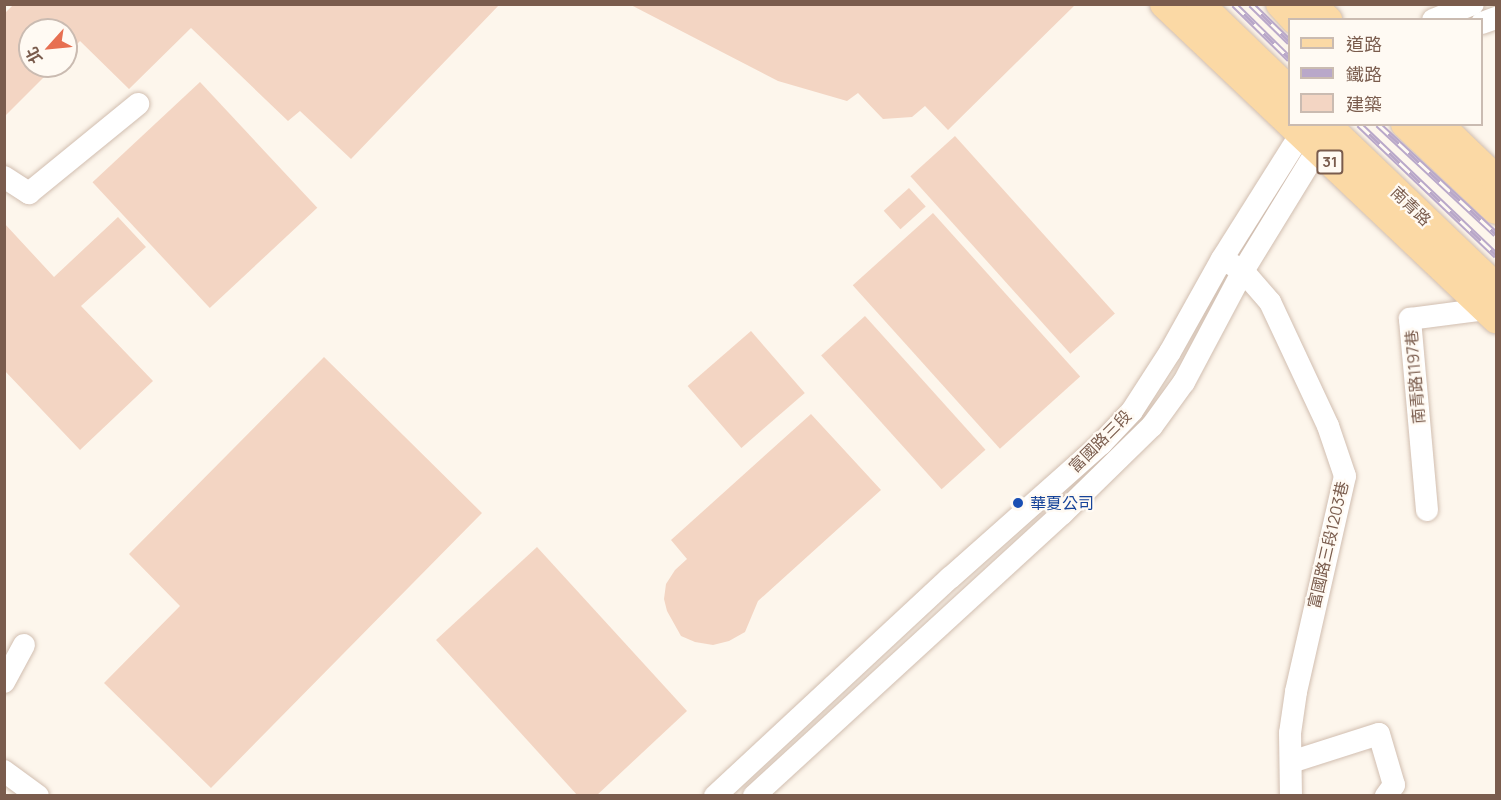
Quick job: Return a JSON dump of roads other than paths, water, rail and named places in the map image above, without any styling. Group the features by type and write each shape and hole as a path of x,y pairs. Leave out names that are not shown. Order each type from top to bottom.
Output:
{"main road":[{"path":"1166,4 1252,56"},
{"name":"31","path":"1166,4 1288,105"},
{"path":"1200,4 1288,89"},
{"path":"1280,4 1293,18"},
{"path":"1312,4 1326,18"},
{"path":"1407,126 1497,210"},
{"path":"1441,126 1497,179"},
{"name":"南青路","path":"1319,131 1493,305"}],"street":[{"path":"1438,18 1473,4"},
{"path":"4,177 29,193 138,104"},
{"name":"富國路三段","path":"715,795 950,578 1101,444 1132,411 1170,352 1222,259 1319,131"},
{"name":"富國路三段","path":"754,795 1062,514 1152,426 1184,382 1319,131"},
{"name":"富國路三段1203巷","path":"1222,259 1243,271 1270,302 1328,426 1345,476 1296,692 1290,733 1291,795"},
{"name":"南青路1197巷","path":"1427,510 1410,319 1493,305"},
{"path":"950,578 971,596"},
{"path":"4,682 24,645"},
{"path":"1291,762 1379,734 1394,785 1386,795"},
{"path":"4,771 39,795"}],"railway":[{"path":"1234,4 1288,57"},
{"path":"1251,4 1288,40"},
{"path":"1361,126 1496,255"},
{"path":"1380,126 1496,234"}],"place":[{"name":"華夏公司","path":"1018,503"}]}
